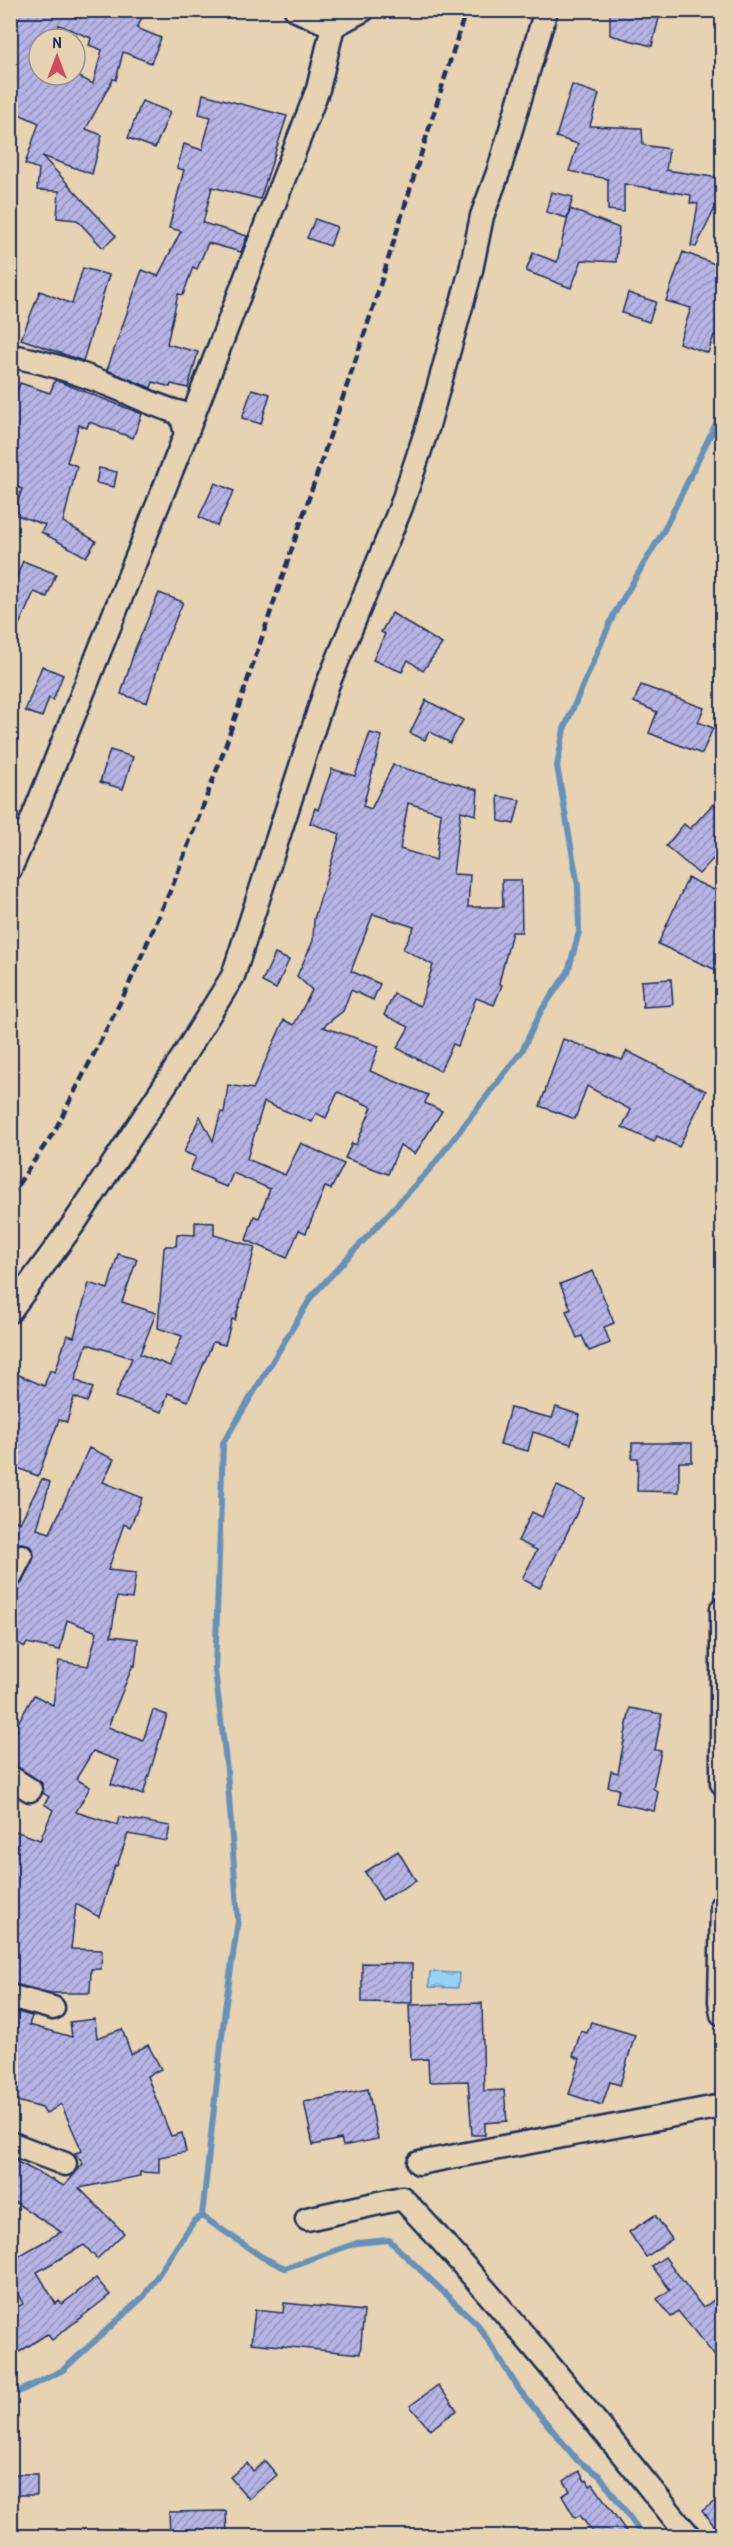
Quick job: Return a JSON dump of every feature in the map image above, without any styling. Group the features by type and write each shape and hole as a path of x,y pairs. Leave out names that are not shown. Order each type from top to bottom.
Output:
{"street":[{"path":"296,10 334,18 363,10"},
{"path":"10,1311 114,1164 233,976 327,686 401,507 427,429 471,270 482,216 499,170 546,10"},
{"path":"10,869 30,825 186,434 318,89 334,18"},
{"path":"10,356 63,368 163,409 181,413 186,434"},
{"path":"10,1577 21,1556"},
{"path":"723,1609 723,1783"},
{"path":"10,1777 30,1790"},
{"path":"723,1905 720,2001 723,2014"},
{"path":"10,1996 53,2008"},
{"path":"418,2163 723,2106"},
{"path":"10,2144 65,2164"},
{"path":"307,2219 402,2198 435,2233 577,2400 689,2536"}],"water":[{"path":"430,1972 459,1973 458,1988 429,1987"}],"building":[{"path":"10,10 146,10 137,28 161,38 151,63 123,52 116,80 113,79 86,129 102,135 92,174 42,156 116,236 103,248 77,220 57,218 59,191 37,190 39,169 25,164 39,123 10,110"},
{"path":"610,10 661,10 652,46 610,35"},
{"path":"572,85 599,94 590,126 642,128 643,145 669,149 666,170 719,178 716,206 696,247 691,246 698,204 690,203 691,195 624,184 624,212 608,210 608,179 569,171 578,144 556,137"},
{"path":"203,94 287,116 260,199 212,187 203,223 247,236 241,252 208,243 197,269 193,267 183,295 178,294 167,344 198,352 188,388 171,384 170,387 153,382 151,388 107,370 142,270 158,276 181,231 169,228 184,170 177,168 184,144 202,150 211,117 199,114"},
{"path":"142,101 170,112 155,148 128,138"},
{"path":"551,192 573,197 567,218 546,212"},
{"path":"570,209 619,228 616,262 582,260 571,288 526,271 533,253 557,262"},
{"path":"315,219 337,227 330,246 307,238"},
{"path":"683,252 723,267 723,338 714,335 708,353 679,343 691,308 666,301"},
{"path":"83,268 109,275 83,361 21,339 40,291 72,304"},
{"path":"628,293 656,302 649,322 622,313"},
{"path":"55,380 142,414 133,438 89,422 87,428 79,425 67,462 77,466 63,522 96,541 86,557 41,532 45,525 14,514 22,489 10,484 10,411 20,383 50,393"},
{"path":"252,389 270,394 261,424 242,418"},
{"path":"99,468 117,472 114,487 96,483"},
{"path":"215,483 234,491 217,526 199,517"},
{"path":"23,561 56,574 47,597 34,592 10,645 10,594"},
{"path":"159,593 183,602 164,647 147,703 121,694 135,649"},
{"path":"392,613 442,644 423,671 408,660 402,672 373,660 385,634 381,632"},
{"path":"42,666 63,675 53,700 49,698 42,717 25,711"},
{"path":"641,685 704,708 698,722 713,728 702,754 649,733 657,712 634,702"},
{"path":"426,700 463,720 450,743 429,731 425,740 410,733"},
{"path":"370,733 382,736 363,806 371,809 393,765 478,790 476,815 461,811 453,874 470,875 468,907 503,907 502,880 521,880 522,932 512,932 499,983 502,985 494,1005 476,998 458,1046 453,1044 440,1071 397,1048 409,1027 384,1015 394,994 420,1006 433,965 403,949 414,927 373,914 351,971 380,984 373,1000 351,990 343,1011 323,1027 379,1046 370,1071 428,1095 425,1103 442,1111 415,1154 400,1145 388,1174 345,1158 352,1143 356,1145 372,1107 338,1092 326,1118 316,1113 312,1122 264,1102 247,1159 285,1175 301,1143 344,1164 331,1189 325,1187 306,1233 299,1230 287,1258 246,1240 254,1216 259,1218 270,1189 233,1173 227,1187 213,1182 190,1170 196,1157 184,1152 200,1116 213,1141 221,1112 224,1113 228,1085 253,1089 284,1020 294,1025 312,990 297,976 313,941 314,919 340,834 310,823 315,808 318,810 332,769 355,776","holes":["408,803 441,813 436,860 400,849"]},
{"path":"110,750 133,757 123,789 100,782"},
{"path":"498,796 520,800 514,824 499,821"},
{"path":"713,804 723,814 723,848 699,874 666,846 684,824 690,829"},
{"path":"688,878 723,894 723,973 658,944"},
{"path":"275,954 289,960 276,989 262,982"},
{"path":"671,979 673,1005 643,1007 641,981"},
{"path":"563,1039 622,1060 627,1051 706,1091 679,1147 657,1136 654,1142 622,1127 631,1110 587,1086 575,1119 540,1106"},
{"path":"195,1222 214,1223 214,1235 255,1247 235,1320 232,1319 225,1345 213,1342 188,1401 168,1393 162,1412 115,1397 132,1358 87,1344 75,1380 93,1388 87,1402 74,1397 67,1422 59,1420 38,1476 10,1465 10,1371 44,1386 50,1370 55,1372 67,1335 74,1337 89,1283 108,1289 118,1254 137,1259 122,1302 156,1313 140,1354 170,1366 182,1336 158,1328 164,1248 176,1246 177,1234 195,1235"},
{"path":"593,1271 614,1323 604,1327 610,1343 589,1351 582,1336 577,1338 566,1311 571,1309 560,1284"},
{"path":"556,1407 580,1415 571,1444 533,1432 528,1451 500,1444 510,1408 552,1418"},
{"path":"632,1443 692,1443 692,1462 679,1462 679,1492 637,1491 638,1458 632,1458"},
{"path":"89,1448 114,1459 103,1482 142,1498 130,1527 124,1524 108,1570 136,1573 132,1599 117,1597 111,1636 138,1639 135,1666 133,1665 108,1727 143,1741 153,1710 167,1715 143,1795 111,1784 119,1761 93,1751 76,1779 90,1787 76,1812 117,1825 119,1817 170,1826 167,1841 128,1834 117,1866 115,1865 99,1917 76,1904 71,1949 102,1950 101,1969 91,1969 90,1993 51,1993 10,1983 10,1829 40,1840 53,1810 44,1804 49,1797 43,1793 42,1783 10,1762 10,1743 18,1730 15,1728 34,1695 53,1705 59,1661 88,1666 97,1632 67,1620 60,1650 27,1643 25,1647 10,1639 10,1590 22,1583 34,1556 33,1549 27,1544 20,1543 10,1548 10,1517 20,1523 42,1479 50,1482 37,1529 50,1533"},
{"path":"557,1486 584,1498 540,1588 522,1579 537,1550 518,1541 532,1512 542,1517"},
{"path":"630,1708 662,1714 655,1750 661,1751 653,1788 658,1792 654,1811 616,1803 619,1789 608,1787 611,1771 618,1773"},
{"path":"398,1851 416,1881 382,1900 365,1872"},
{"path":"362,1963 412,1964 412,2003 362,2002"},
{"path":"482,2003 484,2091 504,2090 507,2121 485,2123 485,2135 472,2135 468,2081 429,2082 428,2059 411,2060 409,2005"},
{"path":"10,2010 32,2016 29,2025 72,2037 70,2022 95,2019 97,2038 122,2029 131,2054 148,2045 161,2069 147,2076 171,2136 182,2133 186,2152 159,2157 159,2173 140,2172 140,2176 79,2188 124,2233 97,2259 84,2245 37,2272 56,2304 59,2301 62,2304 96,2278 110,2295 52,2340 47,2334 10,2358 10,2311 23,2304 10,2279 10,2261 61,2232 10,2199 10,2158 64,2186 83,2164 75,2153 82,2151 61,2104 46,2114 42,2108 10,2099"},
{"path":"591,2022 635,2035 620,2085 610,2082 602,2105 569,2094 580,2059 573,2056 581,2031 587,2033"},
{"path":"368,2089 378,2139 343,2146 341,2139 313,2145 304,2102"},
{"path":"655,2215 672,2239 646,2257 629,2232"},
{"path":"665,2257 703,2308 723,2293 723,2366 678,2311 671,2317 657,2299 670,2290 652,2266"},
{"path":"284,2303 364,2311 360,2354 251,2343 255,2310 283,2313"},
{"path":"438,2385 457,2410 430,2430 410,2406"},
{"path":"265,2461 277,2475 249,2499 230,2477 247,2463 253,2471"},
{"path":"579,2471 590,2486 593,2484 626,2531 618,2536 595,2536 580,2515 575,2518 562,2496 570,2491 564,2481"},
{"path":"10,2474 37,2474 37,2495 10,2495"},
{"path":"723,2495 723,2536 702,2511"},
{"path":"226,2511 227,2536 170,2536 169,2512"}],"waterway":[{"path":"10,2396 63,2370 144,2296 194,2221 202,2216 225,2009 238,1921 227,1770 215,1670 223,1443 312,1296 430,1169 522,1051 541,1011 568,972 579,932 578,886 557,766 564,729 614,614 664,530 722,411"},
{"path":"202,2216 262,2257 285,2268 357,2243 389,2240 478,2325 520,2391 577,2460 600,2476 643,2536"}],"railway":[{"path":"10,1196 54,1132 126,991 174,882 222,756 372,311 466,10"}]}
